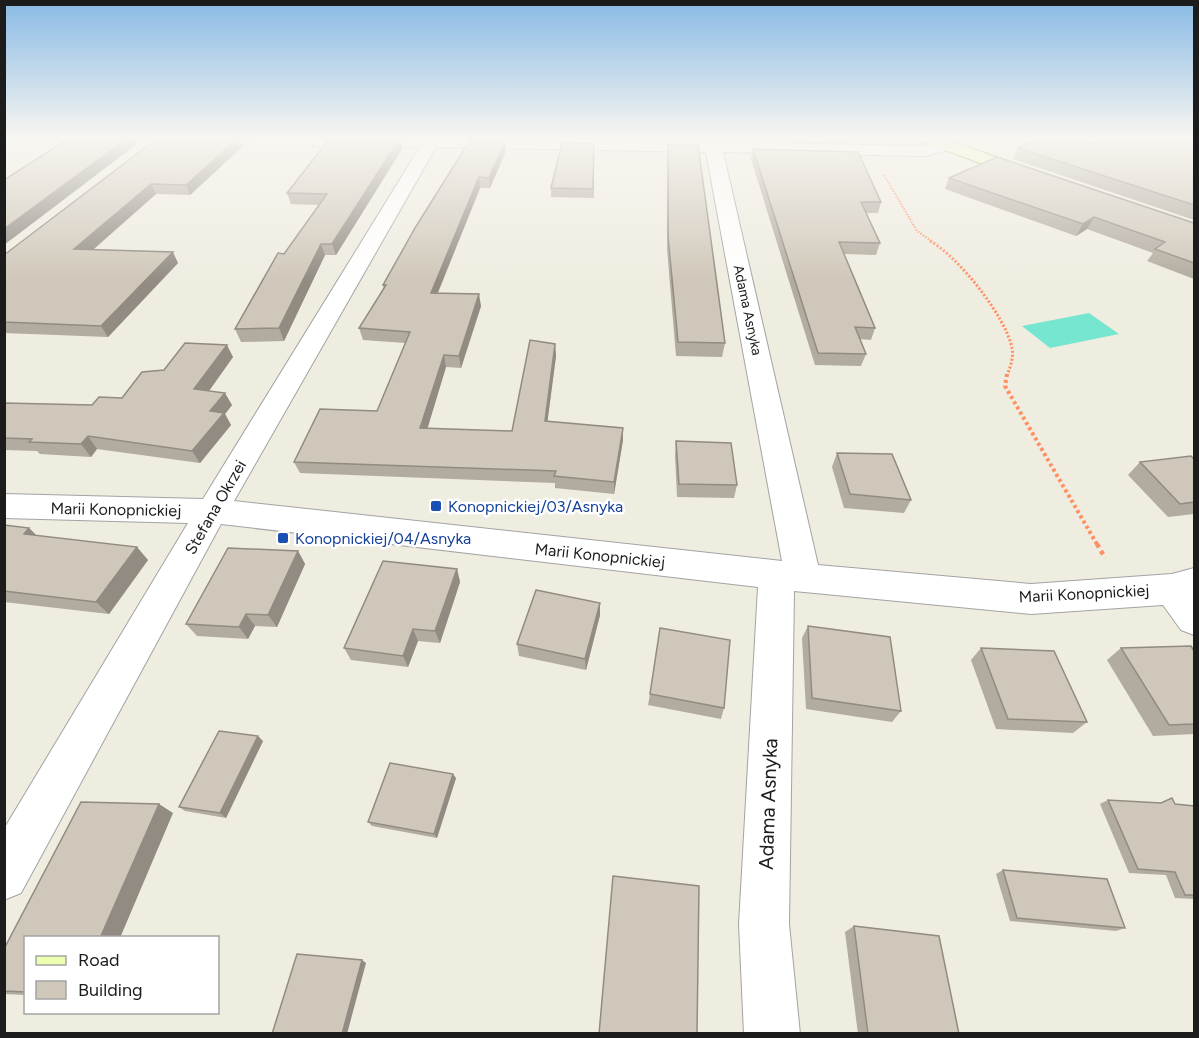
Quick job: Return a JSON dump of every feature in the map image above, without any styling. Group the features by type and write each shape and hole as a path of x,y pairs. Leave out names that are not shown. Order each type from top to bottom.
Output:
{"street":[{"name":"Stefana Okrzei","path":"4,876 212,511 405,185"},
{"name":"Adama Asnyka","path":"721,185 790,577 764,924 772,1034"},
{"name":"Marii Konopnickiej","path":"4,506 212,511 790,577 1031,598 1183,586"},
{"path":"1183,586 1194,619"}],"path":[{"path":"891,185 917,231 948,254 983,296 1004,329 1012,346 1011,368 1005,379 1005,386 1106,560"}],"shaded area":[{"path":"1089,313 1119,334 1050,348 1022,326"}],"building":[{"path":"4,185 63,185 4,229"},
{"path":"95,185 149,185 74,249 173,252 101,326 4,322 4,255"},
{"path":"293,185 370,185 332,244 321,244 279,328 235,329 278,253 284,254 327,194 287,193"},
{"path":"442,185 476,185 431,293 479,294 459,356 444,355 420,428 512,431 530,340 555,344 545,421 623,428 614,482 554,476 556,471 294,462 320,409 377,411 410,332 359,328 386,285 383,285"},
{"path":"552,185 593,185 593,189 551,188"},
{"path":"668,185 704,185 725,343 678,342 668,236"},
{"path":"765,185 873,185 881,202 861,202 880,243 839,242 875,328 855,327 866,354 818,353"},
{"path":"971,185 1082,185 1194,223 1194,263 1155,249 1165,242 1094,217 1083,224"},
{"path":"1134,185 1194,185 1194,205"},
{"path":"185,343 227,345 194,389 225,393 210,411 224,413 192,451 88,436 81,444 29,442 32,439 4,438 4,403 92,405 99,397 122,398 142,372 164,370"},
{"path":"676,441 731,443 737,485 679,484"},
{"path":"837,453 892,454 911,500 850,494"},
{"path":"1191,456 1194,459 1194,502 1180,504 1140,462"},
{"path":"4,525 29,528 24,534 137,547 96,602 4,591"},
{"path":"228,548 298,551 268,615 246,614 239,627 186,624"},
{"path":"383,561 457,569 435,631 413,629 403,656 344,648"},
{"path":"536,590 600,603 585,659 517,644"},
{"path":"808,626 890,637 901,711 812,698"},
{"path":"660,628 730,640 724,708 650,694"},
{"path":"1191,646 1194,651 1194,724 1169,725 1121,648"},
{"path":"981,648 1054,651 1087,722 1008,719"},
{"path":"219,731 258,736 220,813 179,807"},
{"path":"390,763 453,774 434,834 368,822"},
{"path":"1172,798 1175,804 1194,806 1194,895 1185,895 1175,872 1138,869 1108,800 1161,803"},
{"path":"81,802 159,804 101,936 24,936 24,992 4,991 4,949"},
{"path":"1003,870 1107,879 1125,928 1017,918"},
{"path":"613,876 699,886 697,1034 599,1034"},
{"path":"854,926 939,936 959,1034 868,1034"},
{"path":"297,954 362,960 342,1034 272,1034"}],"place":[{"name":"Konopnickiej/03/Asnyka","path":"436,506"},
{"name":"Konopnickiej/04/Asnyka","path":"283,538"}]}
